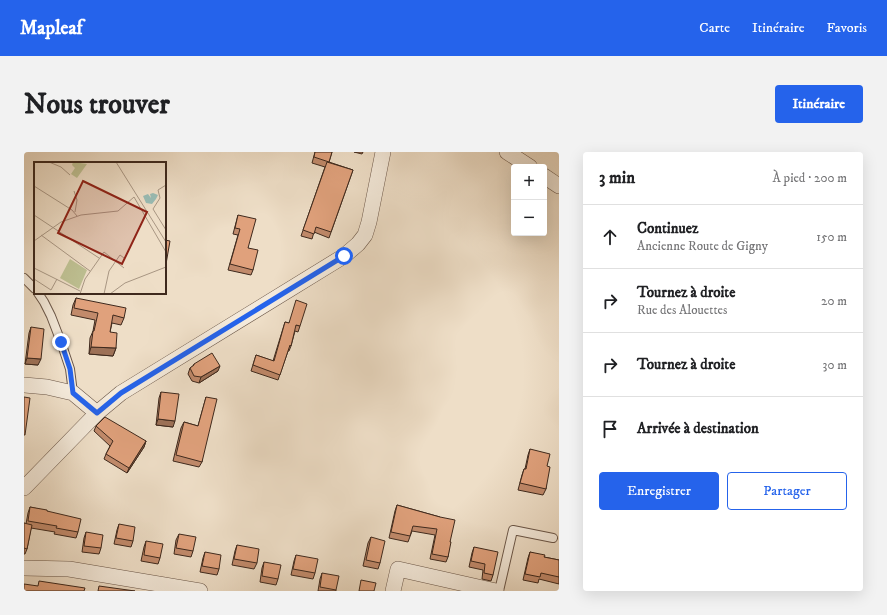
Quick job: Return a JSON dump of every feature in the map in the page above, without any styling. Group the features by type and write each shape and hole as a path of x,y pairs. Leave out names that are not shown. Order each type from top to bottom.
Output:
{"street":[{"path":"24,488 97,413 121,393 344,256 358,244 365,235 369,222 383,152"},
{"path":"507,152 525,164"},
{"path":"547,178 559,186"},
{"path":"24,385 47,387 73,393 97,413"},
{"path":"24,568 69,569 200,591"},
{"path":"393,591 398,569 496,591"}],"lane":[{"path":"24,278 34,288"},
{"path":"39,294 51,316 61,342 70,369 73,393"},
{"path":"499,591 513,530 553,538"}],"building":[{"path":"315,152 332,152 329,162 314,157"},
{"path":"327,162 353,170 331,232 316,227 314,234 303,230"},
{"path":"238,215 256,219 248,248 258,250 253,270 230,264 240,229 235,228"},
{"path":"166,240 170,241 166,264"},
{"path":"76,298 126,308 124,318 113,315 110,332 117,333 116,348 91,347 93,331 98,313 74,308"},
{"path":"296,300 307,304 300,326 296,325 291,346 290,345 280,375 253,365 256,355 274,361 285,322 289,323"},
{"path":"31,327 44,329 41,359 27,358"},
{"path":"212,353 220,366 201,377 194,376 190,368"},
{"path":"161,392 179,394 175,421 158,419"},
{"path":"24,397 30,398 25,435 24,435"},
{"path":"206,397 217,399 202,462 176,455 184,422 198,426"},
{"path":"105,417 146,441 129,468 106,454 113,441 96,426"},
{"path":"530,449 550,454 547,466 550,467 546,489 520,483 524,469 526,469"},
{"path":"397,505 455,520 448,557 432,554 437,529 413,526 410,536 391,532"},
{"path":"30,507 81,519 78,532 56,528 57,526 28,521"},
{"path":"24,523 32,525 27,549 24,548"},
{"path":"119,524 135,527 133,541 116,538"},
{"path":"86,532 103,535 101,548 84,546"},
{"path":"179,534 196,537 193,551 176,548"},
{"path":"371,537 385,541 380,563 366,560"},
{"path":"146,541 163,544 160,558 144,555"},
{"path":"237,545 259,549 257,563 234,559"},
{"path":"474,547 498,552 493,575 484,573 485,564 471,561"},
{"path":"205,552 221,555 219,569 202,566"},
{"path":"530,552 559,560 559,577 541,573 540,577 525,574"},
{"path":"296,555 318,559 315,573 293,569"},
{"path":"264,562 281,565 278,579 262,576"},
{"path":"322,573 339,576 336,590 320,587"},
{"path":"361,580 376,583 374,591 359,591"},
{"path":"39,581 85,588 84,591 24,591 24,584 38,586"},
{"path":"99,586 135,591 98,591"}],"route":[{"path":"61,342 70,369 73,393 97,413 121,393 344,256"}]}
